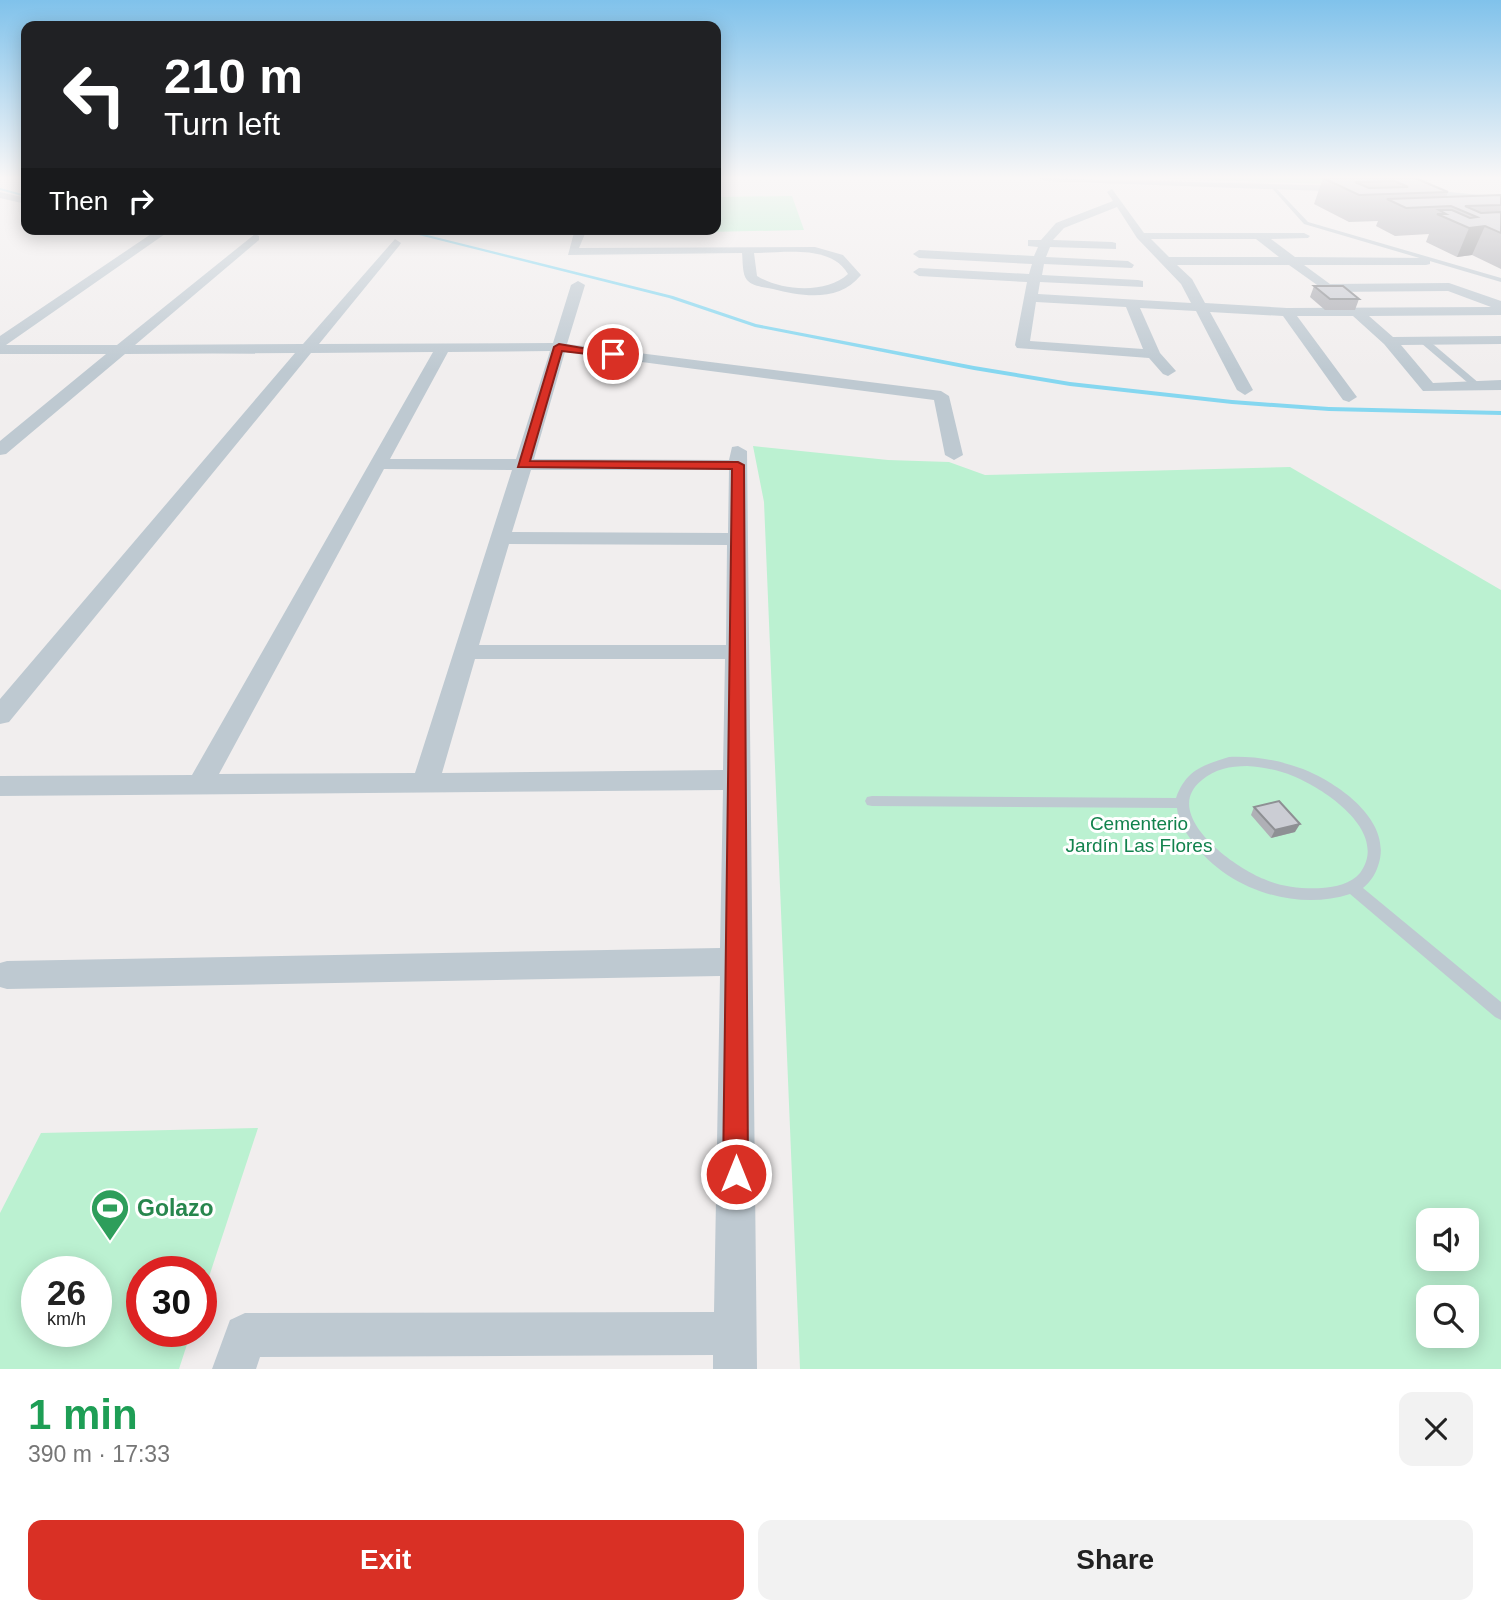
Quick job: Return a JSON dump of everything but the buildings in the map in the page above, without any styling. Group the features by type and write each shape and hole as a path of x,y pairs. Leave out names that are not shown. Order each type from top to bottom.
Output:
{"street":[{"path":"0,343 148,242"},
{"path":"0,450 250,242"},
{"path":"576,242 572,252 747,249 814,250 845,261 855,275 841,286 815,291 756,281 751,277 747,249"},
{"path":"1021,242 1112,246"},
{"path":"1147,242 1187,282 1245,390"},
{"path":"1266,242 1327,288 1450,287 1501,308"},
{"path":"0,716 395,243"},
{"path":"1047,243 1037,260 1033,299 1022,345 1153,354"},
{"path":"919,254 1128,265"},
{"path":"1168,261 1426,261"},
{"path":"919,272 1138,284"},
{"path":"426,781 578,285"},
{"path":"1033,299 1131,303 1203,310 1287,312 1501,308"},
{"path":"1131,303 1153,354 1168,371"},
{"path":"1287,312 1349,397"},
{"path":"1357,312 1390,341 1429,387 1501,385"},
{"path":"1390,341 1501,340"},
{"path":"201,782 443,347"},
{"path":"0,350 559,347 941,396 954,454"},
{"path":"234,1369 245,1335 735,1351 738,458 523,465 380,464"},
{"path":"500,538 737,539"},
{"path":"466,652 737,652"},
{"path":"0,786 201,782 737,780"},
{"path":"7,975 736,962"}],"lane":[{"path":"1366,242 1426,261 1501,279"},
{"path":"1424,341 1477,386"},
{"path":"1230,762 1271,764 1314,779 1345,801 1363,821 1371,838 1374,853 1371,868 1352,887 1334,893 1302,894 1268,887 1244,877 1215,858 1199,842 1188,825 1182,803 1185,789 1194,777 1212,766 1230,762"},
{"path":"872,801 1182,803"},
{"path":"1352,887 1501,1012"}],"green space":[{"name":"Cementerio Jardín Las Flores","path":"753,446 888,460 949,462 985,475 1290,467 1501,590 1501,1369 800,1369 764,502"},
{"name":"Golazo","path":"258,1128 216,1256 126,1256 126,1347 186,1347 179,1369 0,1369 0,1213 41,1133"}],"waterway":[{"path":"449,242 671,297 755,325 1070,384 1232,402 1329,409 1501,413"}],"place":[{"name":"Golazo","path":"110,1242"}],"route":[{"path":"613,354 559,347 523,465 738,465 736,1174"}]}
